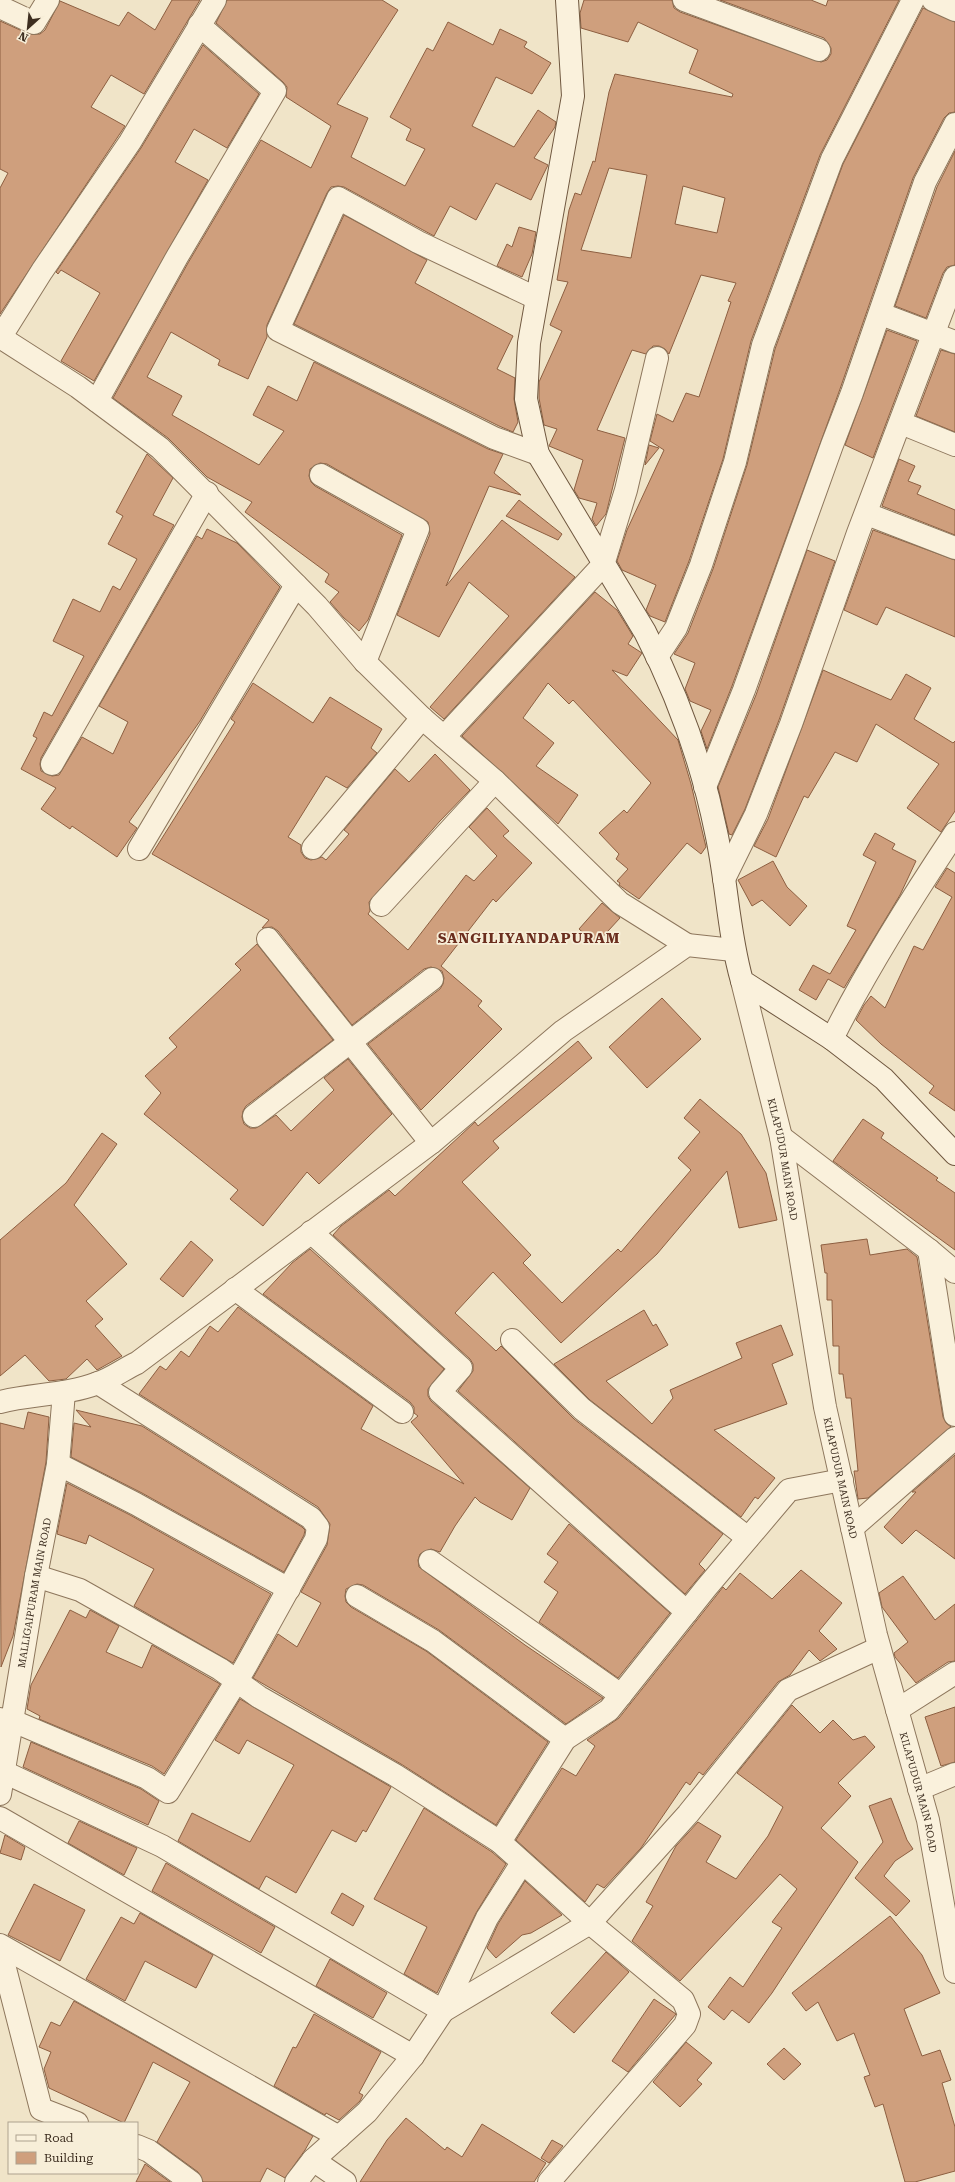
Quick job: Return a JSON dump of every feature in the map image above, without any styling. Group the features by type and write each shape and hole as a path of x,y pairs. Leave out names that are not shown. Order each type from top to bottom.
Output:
{"street":[{"path":"0,7 34,23 48,0"},
{"path":"214,0 130,142 47,264 0,338 96,401 160,448 317,606 365,662 422,718 495,781 620,903 687,945 733,950"},
{"name":"KILAPUDUR MAIN ROAD","path":"567,0 573,96 529,343 526,399 538,454 658,657 688,732 705,787 716,831 733,950 781,1137 826,1407 879,1648 928,1820 954,1960"},
{"path":"684,0 819,50"},
{"path":"658,657 676,628 703,557 735,462 763,345 832,159 913,0"},
{"path":"933,0 955,10"},
{"path":"96,401 177,257 275,91 199,25"},
{"path":"705,787 744,690 777,594 881,314 925,182 955,124"},
{"path":"536,298 418,242 338,198 278,330 494,438 538,454"},
{"path":"724,879 756,814 783,745 955,277"},
{"path":"881,314 955,342"},
{"path":"444,736 603,565 626,490 657,358"},
{"path":"901,423 955,445"},
{"path":"321,475 418,529 365,662"},
{"path":"52,764 206,493"},
{"path":"867,514 955,548"},
{"path":"139,849 296,585"},
{"path":"313,848 422,718"},
{"path":"381,905 495,781"},
{"path":"832,1039 844,1015 920,885 955,833"},
{"path":"268,939 431,1143"},
{"path":"0,1402 25,1396 64,1392 98,1383 136,1363 431,1143 563,1031 687,945"},
{"path":"254,1116 432,979"},
{"path":"742,981 832,1039 884,1079 955,1154"},
{"path":"781,1137 929,1250 955,1272"},
{"path":"311,1232 461,1368 440,1392 687,1612"},
{"path":"929,1250 955,1415"},
{"path":"235,1289 402,1412"},
{"path":"512,1340 582,1409 748,1538"},
{"path":"6,1720 147,1778 168,1792 236,1681 316,1539 318,1527 311,1518 98,1383"},
{"name":"MALLIGAIPURAM MAIN ROAD","path":"0,1794 4,1772 6,1720 58,1464 64,1392"},
{"path":"852,1528 955,1438"},
{"path":"58,1464 136,1504 289,1589"},
{"path":"500,1842 565,1739 609,1710 687,1612 789,1490 842,1480"},
{"path":"430,1561 621,1695"},
{"path":"36,1576 80,1590 220,1669 259,1697 395,1775 500,1842 590,1923 682,2000 689,2014 685,2025 678,2035 549,2182"},
{"path":"357,1596 433,1642 565,1739"},
{"path":"443,2011 590,1923 688,1814 788,1690 879,1648"},
{"path":"897,1710 955,1672"},
{"path":"4,1772 162,1846 443,2011"},
{"path":"919,1789 955,1774"},
{"path":"0,1818 413,2056"},
{"path":"296,2182 313,2160 367,2112 413,2056 443,2011 488,1918 522,1863"},
{"path":"0,1946 338,2137"},
{"path":"0,1949 41,2109 74,2122"},
{"path":"138,2146 149,2151 191,2182"},
{"path":"313,2160 345,2182"}],"building":[{"path":"172,0 200,0 144,94 111,75 91,107 125,126 0,314 0,188 8,173 0,169 0,21 29,34 40,34 45,30 60,1 119,26 128,12 155,30"},
{"path":"227,0 382,0 398,10 337,104 368,118 351,157 405,186 425,149 406,140 411,129 390,117 427,48 433,51 448,22 493,45 500,29 527,42 524,47 551,63 532,94 496,77 472,126 514,147 538,110 556,122 555,127 534,158 548,165 531,200 496,183 476,220 450,206 434,236 344,187 331,187 267,325 267,337 248,379 218,365 220,360 171,332 147,377 182,396 172,415 259,465 284,431 253,415 268,386 297,401 314,362 488,449 503,454 494,473 521,495 489,486 446,586 502,520 575,577 444,719 430,707 509,616 469,582 439,637 397,615 430,534 428,522 327,464 320,463 310,469 309,476 311,482 315,486 402,535 368,620 359,631 344,618 330,602 339,592 325,582 329,574 245,512 252,502 207,477 168,438 113,398 188,263 261,140 311,168 331,126 286,97 287,87 283,82 216,23"},
{"path":"584,0 672,0 674,8 680,12 821,62 827,60 831,54 831,48 824,38 720,0 811,0 826,6 828,0 899,0 820,155 751,341 723,459 689,561 665,622 650,616 646,610 656,585 622,570 617,561 627,530 664,450 650,441 657,414 673,422 686,393 699,397 731,302 728,301 736,283 701,275 669,354 665,349 659,346 653,346 646,354 632,350 597,430 625,438 606,514 596,526 592,519 597,503 579,498 574,490 583,460 549,446 557,429 544,425 539,398 539,382 562,331 550,325 568,282 557,280 569,210 575,193 581,195 593,161 595,162 609,92 615,74 732,97 733,94 689,73 698,50 638,22 628,42 581,28 580,13","holes":["609,168 647,175 631,258 581,250","683,186 725,198 717,233 675,224"]},
{"path":"923,8 955,22 955,112 949,113 944,118 913,178 840,389 732,686 707,749 701,731 711,710 690,701 685,689 695,663 674,654 688,633 713,569 747,465 775,349 843,164"},
{"path":"203,45 259,94 227,148 194,129 175,162 208,180 94,381 61,361 100,293 61,270 58,274 56,272 141,148"},
{"path":"955,151 955,265 947,267 943,273 926,318 895,306 937,187"},
{"path":"344,215 427,260 415,283 513,336 497,369 515,378 514,399 518,422 513,432 294,324"},
{"path":"519,227 536,232 532,254 522,277 497,266 507,244 512,247"},
{"path":"887,330 917,341 873,458 845,445"},
{"path":"941,350 955,354 955,432 916,416"},
{"path":"649,445 659,448 645,465"},
{"path":"147,454 173,478 153,515 174,525 41,758 41,771 52,776 59,775 82,737 113,754 128,722 99,706 197,536 202,539 207,529 237,543 280,587 200,721 129,822 137,828 117,857 72,826 70,829 41,809 56,788 21,769 37,738 33,736 44,712 52,716 84,656 53,641 73,599 100,612 113,586 120,590 137,559 108,544 123,516 116,512"},
{"path":"899,459 915,466 908,481 921,486 917,494 955,510 955,535 882,506"},
{"path":"519,500 562,534 558,540 506,516"},
{"path":"873,530 955,560 955,637 886,607 877,625 844,610"},
{"path":"807,550 835,561 779,720 745,809 732,835 729,834 718,787 756,695"},
{"path":"595,592 617,610 633,636 628,644 642,653 627,676 612,670 678,740 691,784 706,847 701,854 687,843 639,899 619,885 620,883 617,881 628,869 616,859 619,854 599,833 624,810 627,813 651,783 573,700 569,704 548,683 523,718 554,743 536,766 578,795 558,824 462,736"},
{"path":"823,670 891,700 906,674 931,688 914,719 953,743 955,741 955,811 941,832 907,808 939,764 876,724 857,762 835,752 808,798 804,796 776,857 754,846 768,819"},
{"path":"253,683 313,723 330,697 382,729 371,748 377,753 347,788 326,776 288,837 301,845 301,852 305,858 311,860 322,857 326,860 349,834 344,830 395,769 409,782 435,754 470,790 440,821 369,902 370,911 368,914 408,950 466,875 474,881 497,856 469,827 487,808 509,831 503,836 532,863 496,902 493,899 441,966 482,1001 478,1006 502,1029 421,1110 368,1044 440,989 444,978 442,971 431,967 424,969 352,1025 278,931 272,927 262,928 269,920 152,854 235,722 231,719"},
{"path":"875,833 895,844 892,849 916,861 900,895 844,988 828,979 816,1000 799,990 813,965 830,974 856,930 847,926 876,862 863,855"},
{"path":"773,861 787,887 807,906 790,926 762,900 752,906 738,880"},
{"path":"947,868 955,873 955,1111 929,1093 934,1086 881,1044 856,1020 871,996 885,1008 914,946 923,950 952,897 935,887"},
{"path":"602,903 620,918 596,944 579,929"},
{"path":"257,944 333,1040 246,1106 242,1117 244,1124 250,1128 256,1128 276,1115 291,1131 334,1090 324,1078 348,1059 392,1114 319,1184 307,1172 263,1226 230,1199 238,1190 144,1114 161,1093 145,1076 177,1047 169,1038 241,970 235,964"},
{"path":"662,998 701,1039 647,1088 609,1047"},
{"path":"578,1041 592,1058 493,1141 499,1148 462,1182 531,1255 523,1263 562,1303 618,1249 621,1252 691,1170 678,1158 700,1132 684,1118 700,1099 741,1134 766,1173 777,1220 739,1228 727,1171 657,1254 561,1343 493,1272 455,1313 496,1351 501,1346 574,1419 723,1534 699,1564 705,1570 685,1594 458,1391 473,1371 473,1364 470,1359 333,1235 341,1226 389,1190 395,1196 475,1122 478,1126"},
{"path":"863,1119 884,1133 881,1138 938,1178 936,1180 955,1193 955,1250 833,1161"},
{"path":"102,1133 117,1144 74,1205 127,1264 86,1301 103,1319 95,1326 122,1356 97,1370 87,1359 66,1379 49,1381 25,1355 0,1376 0,1240 66,1183"},
{"path":"867,1239 870,1255 907,1249 917,1257 943,1417 946,1423 951,1427 868,1498 858,1499 854,1471 858,1471 851,1398 846,1398 843,1374 839,1374 839,1346 833,1346 832,1300 827,1300 827,1273 825,1273 821,1245"},
{"path":"191,1241 213,1260 183,1297 160,1279"},
{"path":"310,1249 444,1369 428,1389 428,1396 431,1401 530,1488 512,1520 480,1502 475,1497 455,1526 440,1552 431,1549 420,1554 418,1560 419,1567 525,1645 603,1698 566,1724 439,1630 363,1585 357,1584 346,1589 346,1602 351,1607 426,1651 548,1742 496,1825 401,1764 253,1678 278,1634 297,1647 321,1603 301,1592 327,1545 330,1524 318,1507 139,1394 160,1366 166,1370 181,1351 189,1357 210,1326 218,1332 238,1307 373,1406 361,1429 464,1484 411,1422 418,1416 414,1413 414,1407 410,1402 263,1294 292,1263"},
{"path":"644,1310 653,1326 656,1324 668,1345 606,1381 652,1424 673,1398 670,1390 742,1358 736,1343 781,1325 793,1355 772,1364 787,1404 714,1430 775,1478 758,1499 755,1497 741,1517 590,1400 554,1364"},
{"path":"76,1410 142,1426 302,1527 305,1530 304,1535 284,1572 142,1493 71,1457 74,1423 91,1427"},
{"path":"28,1412 49,1417 46,1462 13,1636 1,1667 0,1423 24,1429"},
{"path":"955,1455 955,1559 916,1530 902,1544 884,1527 916,1492 912,1492"},
{"path":"67,1483 130,1515 271,1594 233,1663 134,1606 154,1569 89,1535 86,1544 57,1534"},
{"path":"569,1524 670,1613 618,1678 539,1622 558,1592 544,1582 558,1562 547,1554"},
{"path":"801,1570 842,1603 819,1631 837,1649 820,1661 809,1650 790,1675 778,1682 703,1775 699,1772 690,1785 686,1782 641,1848 604,1888 597,1884 585,1902 516,1840 562,1768 576,1776 595,1746 587,1740 619,1718 723,1587 726,1590 740,1573 772,1599"},
{"path":"903,1576 935,1620 955,1604 955,1661 948,1662 916,1683 895,1657 894,1653 908,1642 882,1607 879,1593"},
{"path":"70,1610 86,1618 90,1610 119,1626 106,1652 142,1668 152,1645 220,1684 164,1774 152,1766 39,1719 40,1716 27,1709 31,1685"},
{"path":"240,1699 391,1787 366,1832 363,1830 356,1842 332,1830 296,1893 266,1876 259,1889 178,1841 192,1813 250,1842 294,1765 247,1740 239,1754 215,1740"},
{"path":"792,1705 820,1733 833,1720 853,1740 865,1736 875,1747 838,1783 851,1796 821,1828 858,1862 772,1993 749,2023 732,2010 724,2020 708,2007 730,1977 743,1987 782,1928 772,1922 797,1889 780,1874 680,1981 632,1941 653,1906 646,1902 676,1846 698,1822 721,1836 706,1862 736,1879 768,1836 783,1807 737,1773"},
{"path":"955,1707 955,1762 941,1766 925,1717"},
{"path":"31,1742 141,1789 159,1801 148,1825 23,1767"},
{"path":"891,1798 907,1840 913,1849 895,1861 884,1876 910,1901 896,1916 855,1878 883,1842 869,1806"},
{"path":"424,1808 492,1852 506,1864 476,1913 437,1993 404,1974 427,1927 374,1899"},
{"path":"79,1821 137,1848 124,1875 68,1843"},
{"path":"5,1835 25,1847 21,1860 0,1853"},
{"path":"166,1863 275,1927 261,1953 152,1891"},
{"path":"525,1881 562,1915 531,1933 522,1935 496,1958 487,1948 498,1924"},
{"path":"34,1884 85,1910 60,1961 8,1935"},
{"path":"342,1893 364,1906 353,1926 331,1913"},
{"path":"140,1913 213,1955 196,1988 145,1961 125,2001 86,1979 121,1917 134,1924"},
{"path":"890,1916 922,1955 940,1993 904,2009 922,2056 940,2050 951,2080 942,2083 955,2127 955,2171 915,2182 905,2182 883,2104 875,2107 864,2077 870,2075 854,2033 837,2041 818,2002 806,2011 792,1993"},
{"path":"606,1952 629,1972 574,2033 551,2013"},
{"path":"330,1959 387,1993 373,2018 316,1986"},
{"path":"654,1999 676,2014 628,2072 612,2061"},
{"path":"74,2001 313,2136 285,2178 267,2168 260,2182 203,2182 198,2172 157,2142 190,2082 153,2062 124,2122 122,2122 49,2088 44,2069 51,2052 39,2047 51,2022 60,2026"},
{"path":"314,2014 381,2052 359,2093 363,2095 360,2101 339,2120 326,2113 325,2115 274,2086 293,2047 296,2048"},
{"path":"686,2042 712,2063 697,2080 702,2084 680,2107 653,2082"},
{"path":"784,2048 801,2064 784,2080 767,2064"},
{"path":"406,2118 445,2150 447,2147 462,2157 482,2124 546,2163 534,2182 360,2182 387,2140"},
{"path":"552,2140 563,2146 549,2163 541,2158"},
{"path":"145,2164 170,2182 136,2182"}],"district":[{"name":"SANGILIYANDAPURAM","path":"529,938"}]}
